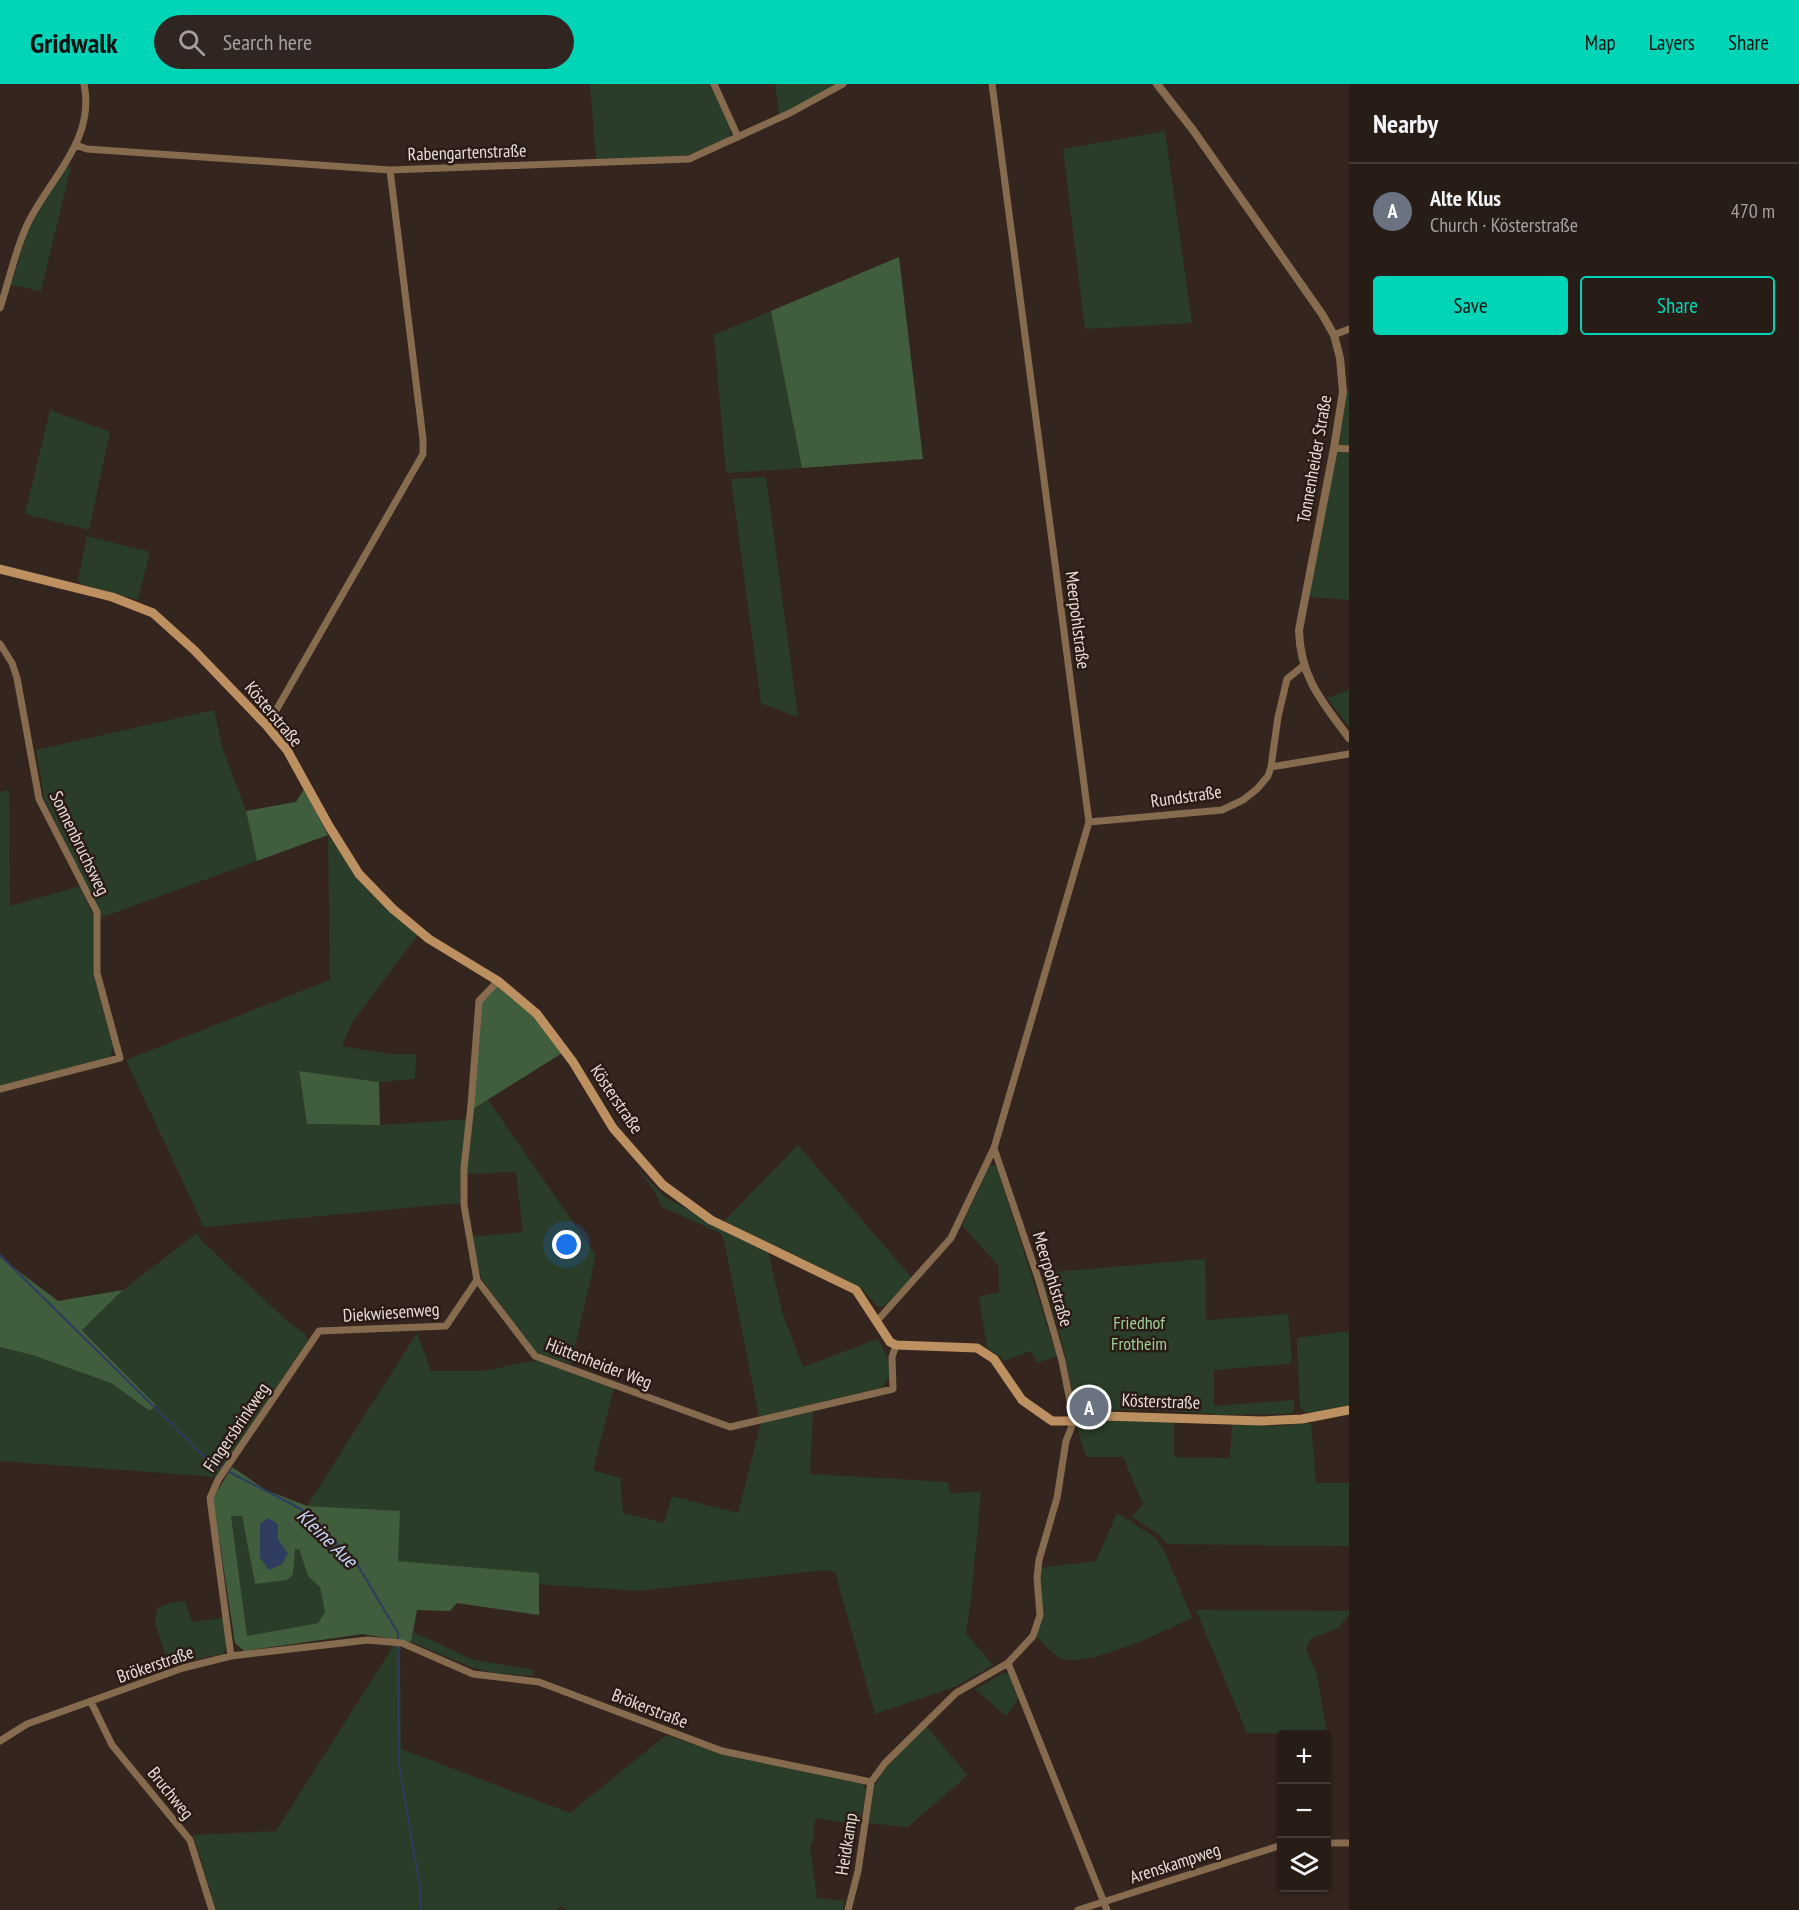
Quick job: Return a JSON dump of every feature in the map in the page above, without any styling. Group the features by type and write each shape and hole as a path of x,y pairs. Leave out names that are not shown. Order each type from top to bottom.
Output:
{"main road":[{"name":"Kösterstraße","path":"0,569 112,597 153,613 194,650 267,726 286,750 328,826 359,874 393,909 429,939 498,981 537,1014 573,1062 613,1128 663,1185 711,1220 856,1290 890,1342 896,1345 977,1348 994,1359 1022,1401 1052,1421 1074,1421 1104,1416 1262,1421 1302,1419 1349,1410"}],"street":[{"path":"0,308 26,228 76,145 84,125 86,91 84,84"},
{"path":"714,84 738,137"},
{"name":"Rabengartenstraße","path":"76,145 87,149 390,170 689,159 790,113 843,84"},
{"name":"Meerpohlstraße","path":"877,1321 951,1238 994,1149 1089,822 992,84"},
{"name":"Tonnenheider Straße","path":"1157,84 1193,130 1335,335 1343,392 1299,630 1299,649 1303,666 1320,700 1349,738"},
{"path":"267,726 423,454 390,170"},
{"path":"1335,335 1349,329"},
{"path":"1334,447 1349,449"},
{"name":"Sonnenbruchsweg","path":"0,644 12,663 17,678 39,799 97,912 97,973 120,1058 0,1089"},
{"name":"Rundstraße","path":"1089,822 1222,810 1244,800 1268,776 1287,679 1303,666"},
{"path":"1271,767 1349,754"},
{"name":"Hüttenheider Weg","path":"498,981 479,1001 464,1168 464,1205 477,1280 535,1356 730,1427 893,1389 892,1357 896,1345"},
{"name":"Meerpohlstraße","path":"994,1149 1062,1361 1074,1421"},
{"name":"Diekwiesenweg","path":"319,1331 446,1326 477,1280"},
{"name":"Fingersbrinkweg","path":"231,1656 210,1498 218,1480 319,1331"},
{"path":"871,1782 885,1762 956,1693 1008,1663 1033,1636 1040,1615 1037,1578 1039,1560 1057,1498 1066,1441 1074,1421"},
{"name":"Brökerstraße","path":"0,1741 27,1724 183,1668 231,1656 368,1640 398,1643 473,1674 539,1682 722,1751 871,1782"},
{"path":"1008,1663 1107,1910"},
{"name":"Bruchweg","path":"91,1702 112,1745 190,1840 212,1910"},
{"name":"Heidkamp","path":"848,1910 858,1871 871,1782"},
{"path":"1331,1843 1349,1844"},
{"name":"Arenskampweg","path":"1078,1910 1277,1846"}],"green space":[{"path":"590,84 712,84 731,135 721,142 684,156 596,159"},
{"path":"775,84 840,84 779,115"},
{"path":"1165,131 1192,323 1085,329 1063,149"},
{"path":"71,166 41,291 11,285 28,229 65,168"},
{"path":"899,257 923,459 802,468 771,311"},
{"path":"771,311 802,468 726,473 714,335"},
{"path":"1347,391 1349,391 1349,446 1339,445"},
{"path":"50,410 110,432 89,530 25,514"},
{"path":"1337,452 1349,453 1349,600 1309,597"},
{"path":"766,477 798,717 761,703 731,479"},
{"path":"87,536 150,552 138,600 80,584 78,579"},
{"path":"1349,690 1349,727 1327,698"},
{"path":"214,710 223,750 246,811 257,861 100,918 44,798 36,750"},
{"path":"304,789 328,835 257,861 246,811 296,802"},
{"path":"9,790 10,906 81,886 93,915 93,972 114,1045 110,1057 0,1086 0,792"},
{"path":"328,835 356,874 418,935 353,1021 342,1046 389,1054 416,1054 415,1079 379,1082 299,1071 307,1124 380,1125 468,1119 461,1167 460,1203 204,1227 126,1060 330,980"},
{"path":"498,983 535,1015 564,1052 473,1109 481,1002"},
{"path":"299,1071 379,1082 380,1125 307,1124"},
{"path":"488,1100 596,1255 571,1364 537,1354 481,1278 471,1237 523,1232 516,1172 465,1174 473,1109"},
{"path":"798,1145 912,1278 887,1305 878,1307 859,1286 724,1221"},
{"path":"996,1165 1057,1356 1037,1363 1031,1351 1004,1361 987,1348 979,1297 999,1292 999,1267 962,1225 989,1166"},
{"path":"638,1169 666,1198 768,1251 782,1312 803,1367 878,1339 889,1361 890,1377 881,1388 759,1417 724,1240 720,1233 662,1207"},
{"path":"197,1233 202,1241 288,1322 305,1334 308,1341 217,1477 0,1461 0,1347 32,1355 111,1383 150,1411 156,1405 82,1329 123,1290"},
{"path":"0,1257 58,1301 123,1290 82,1330 156,1405 150,1411 111,1383 32,1355 0,1347"},
{"name":"Friedhof Frotheim","path":"1205,1259 1206,1320 1288,1314 1292,1360 1289,1364 1214,1370 1214,1406 1294,1400 1294,1410 1291,1414 1215,1415 1154,1410 1097,1410 1096,1403 1075,1404 1062,1342 1041,1273"},
{"path":"1349,1331 1349,1405 1306,1413 1300,1407 1297,1338"},
{"path":"417,1333 431,1371 483,1371 537,1360 614,1388 593,1470 620,1478 623,1513 664,1523 672,1496 738,1513 761,1422 813,1411 810,1474 948,1482 950,1493 981,1492 966,1633 993,1665 957,1686 875,1714 835,1572 825,1570 638,1591 538,1584 539,1573 397,1561 400,1512 307,1506"},
{"path":"1104,1420 1174,1420 1174,1457 1230,1458 1232,1424 1276,1426 1311,1423 1316,1483 1349,1483 1349,1546 1167,1544 1158,1534 1132,1517 1143,1504 1123,1457 1086,1457 1076,1424"},
{"path":"232,1467 266,1490 307,1506 400,1511 398,1561 539,1573 539,1615 457,1603 450,1611 417,1610 411,1642 363,1634 244,1651 235,1643 213,1498","holes":["231,1516 242,1516 255,1584 287,1580 293,1574 295,1549 299,1549 308,1576 320,1587 325,1612 318,1623 247,1636"]},
{"path":"1117,1513 1156,1538 1164,1550 1192,1618 1146,1639 1107,1653 1073,1660 1061,1658 1036,1636 1040,1568 1096,1561"},
{"path":"231,1516 242,1516 255,1584 293,1573 295,1549 299,1549 308,1576 320,1587 326,1612 318,1623 247,1636"},
{"path":"185,1601 192,1622 223,1618 227,1646 224,1653 169,1666 155,1623 157,1608"},
{"path":"1196,1610 1349,1611 1349,1615 1337,1629 1311,1638 1306,1650 1316,1670 1326,1730 1277,1730 1277,1733 1247,1733"},
{"path":"413,1632 474,1660 533,1670 533,1676 495,1673 471,1667 411,1642"},
{"path":"394,1645 400,1645 401,1749 570,1813 666,1735 724,1755 861,1783 866,1789 860,1825 815,1818 813,1841 810,1847 817,1898 845,1901 843,1910 567,1910 561,1906 557,1910 216,1910 193,1835 276,1831"},
{"path":"1004,1673 1009,1674 1019,1697 1006,1716 975,1689"},
{"path":"926,1726 968,1775 908,1827 868,1823 874,1786 887,1766"}],"water":[{"path":"268,1518 278,1524 278,1539 288,1554 282,1564 269,1570 260,1558 260,1524"}],"waterway":[{"name":"Kleine Aue","path":"0,1255 210,1462 301,1509 357,1564 398,1633 399,1765 420,1888 421,1910"}],"place":[{"name":"Alte Klus","path":"1089,1407"}]}
